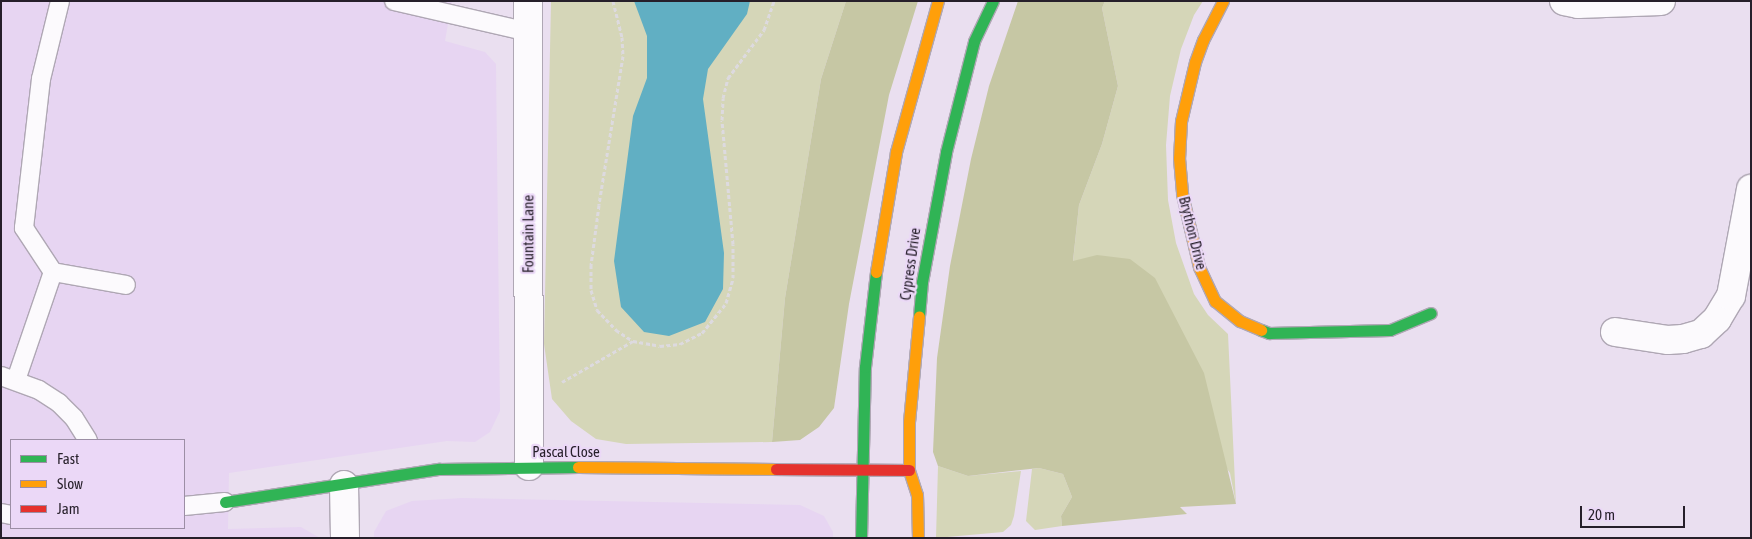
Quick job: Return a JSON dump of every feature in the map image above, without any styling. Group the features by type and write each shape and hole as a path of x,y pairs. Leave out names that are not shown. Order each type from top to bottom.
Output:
{"street":[{"name":"Fountain Lane","path":"528,1 529,466"},
{"path":"861,538 861,470 865,367 878,252 896,152 919,63 938,1"},
{"name":"Cypress Drive","path":"918,538 917,495 909,470 909,422 915,346 933,214 974,41 993,1"},
{"name":"Brython Drive","path":"1223,1 1203,40 1195,62 1181,121 1179,158 1182,194 1199,267 1215,301 1240,321 1269,334 1390,330 1431,313"},
{"path":"1564,1 1578,4 1661,1"},
{"path":"1615,332 1668,340 1683,340 1701,334 1717,319 1731,296 1751,189"},
{"name":"Pascal Close","path":"225,502 439,469 529,466 909,470"},
{"path":"344,485 345,538"}],"lane":[{"path":"60,1 41,79 24,228 53,272 126,285"},
{"path":"394,1 528,32"},
{"path":"53,272 9,378 39,390 58,403 74,418 87,439"},
{"path":"185,506 225,502"}],"path":[{"path":"613,1 622,37 623,56 599,205 591,265 590,290 597,310 616,330 633,341 660,346 680,344 702,333 726,302 733,278 733,244 722,120 723,98 728,78 764,30 774,1"},
{"path":"528,401 633,341"}],"shaded area":[{"path":"1,1 452,1 445,41 485,52 496,64 500,411 490,432 475,442 447,441 229,473 228,529 301,527 320,538 1,538"},
{"path":"462,498 800,505 824,516 833,532 833,538 374,538 374,532 386,511 412,501"}],"green space":[{"path":"551,1 846,1 821,79 785,298 772,442 626,444 596,439 571,421 552,399 544,344"},
{"path":"846,1 918,1 889,95 849,304 834,408 819,427 800,440 772,442 785,298 821,79"},
{"path":"1018,1 1105,1 1102,8 1118,86 1102,144 1079,205 1073,261 1097,255 1130,259 1155,278 1204,373 1236,504 1180,507 1187,514 1062,526 1061,516 1072,497 1063,474 1039,468 968,476 938,466 933,452 937,358 950,266 971,159 989,86"},
{"path":"1105,1 1203,1 1194,15 1181,49 1170,96 1166,145 1168,200 1176,243 1194,294 1208,315 1228,334 1236,504 1230,473 1073,262 1079,205 1102,144 1118,86 1102,8"},
{"path":"938,466 968,476 1021,471 1011,525 1003,532 936,538"},
{"path":"1039,468 1063,474 1072,497 1061,516 1062,526 1035,530 1026,521 1032,469"}],"water":[{"path":"634,1 750,1 747,14 708,69 703,99 724,253 723,289 705,322 669,336 644,332 621,307 614,261 633,116 647,78 647,36"}],"traffic: fast":[{"path":"919,316 922,282 946,152 974,41 993,1"},
{"path":"861,538 865,367 876,272"},
{"path":"1261,330 1269,333 1390,330 1431,313"},
{"path":"225,502 439,469 578,467"}],"traffic: slow":[{"path":"876,272 896,152 938,1"},
{"path":"1223,1 1203,40 1195,62 1181,121 1179,158 1182,194 1199,267 1215,301 1240,321 1261,330"},
{"path":"918,538 917,495 909,470 909,422 919,316"},
{"path":"578,467 776,469"}],"traffic: jam":[{"path":"776,469 909,470"}]}
